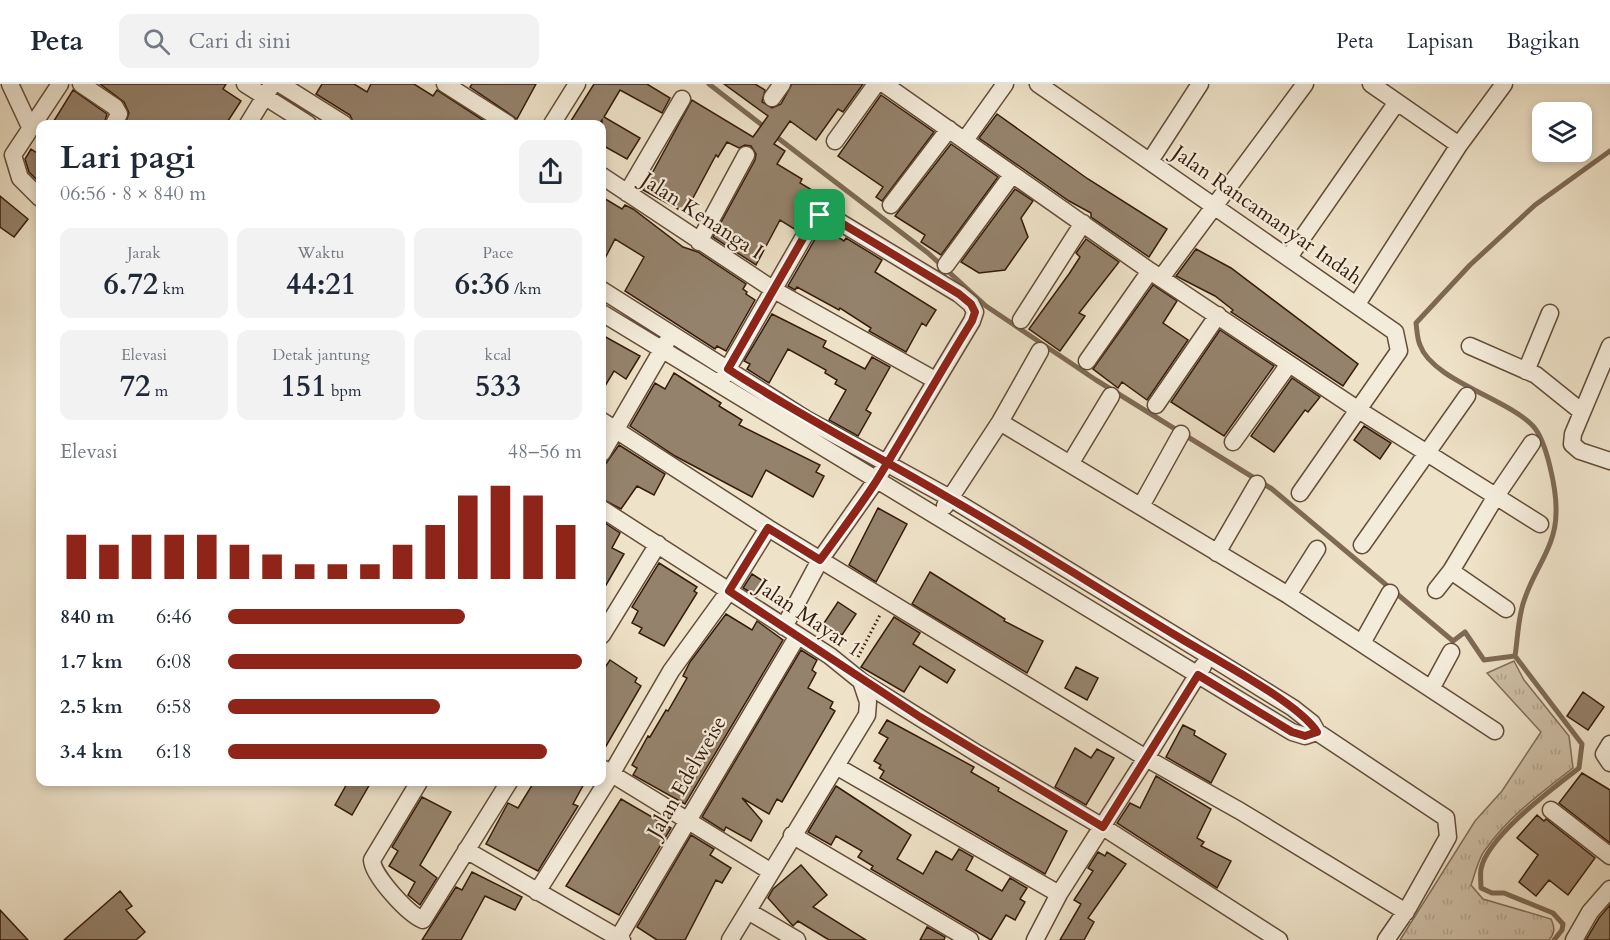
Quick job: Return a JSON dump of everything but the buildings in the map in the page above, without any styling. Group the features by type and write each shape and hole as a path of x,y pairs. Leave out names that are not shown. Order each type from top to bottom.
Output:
{"street":[{"path":"10,84 31,129"},
{"path":"37,120 60,84"},
{"path":"81,84 115,106 119,114 116,120"},
{"path":"245,84 269,90 303,120"},
{"path":"280,84 338,120"},
{"path":"445,84 502,120"},
{"path":"554,120 577,84"},
{"path":"835,141 876,84"},
{"path":"884,84 1012,175 1289,364 1540,524"},
{"path":"965,140 1005,84"},
{"name":"Jalan Rancamanyar Indah","path":"1038,84 1392,328 1397,336 1399,351 1357,409"},
{"path":"1150,161 1199,84"},
{"path":"1087,362 1156,274 1216,206 1305,84"},
{"path":"1371,84 1459,145"},
{"path":"1357,304 1459,145 1504,84"},
{"path":"250,120 269,90"},
{"path":"627,194 682,99"},
{"path":"1289,257 1397,102"},
{"path":"36,121 13,156 20,178 36,194"},
{"path":"891,205 949,129"},
{"path":"699,242 746,155"},
{"path":"946,265 1012,175"},
{"name":"Jalan Kenanga I","path":"606,179 774,290 935,380"},
{"name":"Jalan Edelweise","path":"620,939 687,822 790,632 820,560 877,479 972,321 975,312 971,304 959,294 828,215 820,215 813,221 774,290"},
{"path":"1021,320 1083,224"},
{"path":"718,384 774,290"},
{"path":"606,293 806,419 950,498 1209,656 1304,716 1317,732 1446,818 1448,837 1406,912 1386,940"},
{"path":"1526,371 1550,313"},
{"path":"1156,405 1218,315"},
{"path":"606,316 1292,732 1305,736 1317,732"},
{"path":"606,446 670,334"},
{"path":"1470,346 1526,371 1557,390 1582,412"},
{"path":"1610,346 1573,434 1572,444 1580,451 1610,461"},
{"path":"938,517 1000,422 1040,351"},
{"path":"1233,442 1289,364"},
{"path":"1070,464 1111,396"},
{"path":"1362,545 1467,396"},
{"path":"1300,493 1357,409"},
{"path":"1000,422 1288,595 1495,731"},
{"path":"606,424 768,528 887,601 1406,912"},
{"path":"1141,506 1181,434"},
{"path":"1436,590 1451,572 1496,496 1532,443"},
{"path":"1217,553 1257,484"},
{"name":"Jalan Mayar 1","path":"606,512 830,656 856,676 868,702 867,715 730,940"},
{"path":"768,528 729,591 671,671 606,770 687,822 771,871"},
{"path":"606,628 657,544"},
{"path":"1288,595 1317,549"},
{"path":"1451,572 1506,609"},
{"path":"1362,644 1390,593"},
{"path":"1431,689 1451,652"},
{"path":"1035,940 1059,894 1209,656"},
{"path":"856,676 978,754 1103,827 1279,940"},
{"path":"1610,744 1604,754 1610,763"},
{"path":"836,766 1059,894"},
{"path":"416,786 373,855 372,867 395,897 423,920 506,786"},
{"path":"537,892 597,786"},
{"path":"1551,810 1610,856"},
{"path":"792,835 970,940"},
{"path":"466,850 620,939"},
{"path":"1574,940 1590,912 1610,889"},
{"path":"748,911 797,940"}],"path":[{"path":"856,676 887,601"}],"green space":[{"path":"1514,661 1524,680 1569,736 1573,768 1526,806 1494,838 1480,858 1471,885 1483,899 1551,919 1553,933 1549,940 1400,940 1475,821 1502,791 1541,732 1487,673"}],"waterway":[{"path":"709,84 767,129"},
{"path":"774,135 928,253 986,306 1096,380 1272,489 1453,641 1465,632 1484,660 1515,656"},
{"path":"1554,940 1562,930 1563,924 1553,913 1504,893 1492,893 1481,888 1481,869 1495,843 1538,800 1579,768 1582,744 1515,656 1523,605 1553,536 1556,513 1553,480 1543,443 1533,426 1521,416 1439,369 1427,357 1420,345 1416,323 1470,265 1535,205 1610,151"}],"route":[{"path":"820,215 813,221 728,369 806,419 886,462 950,498 1209,656 1293,708 1311,723 1317,732 1305,736 1292,732 1198,675 1103,827 978,754 861,681 830,656 797,637 729,591 768,528 820,560 877,479 886,462 935,380 972,321 975,312 971,304 959,294 828,215 820,215"}]}
